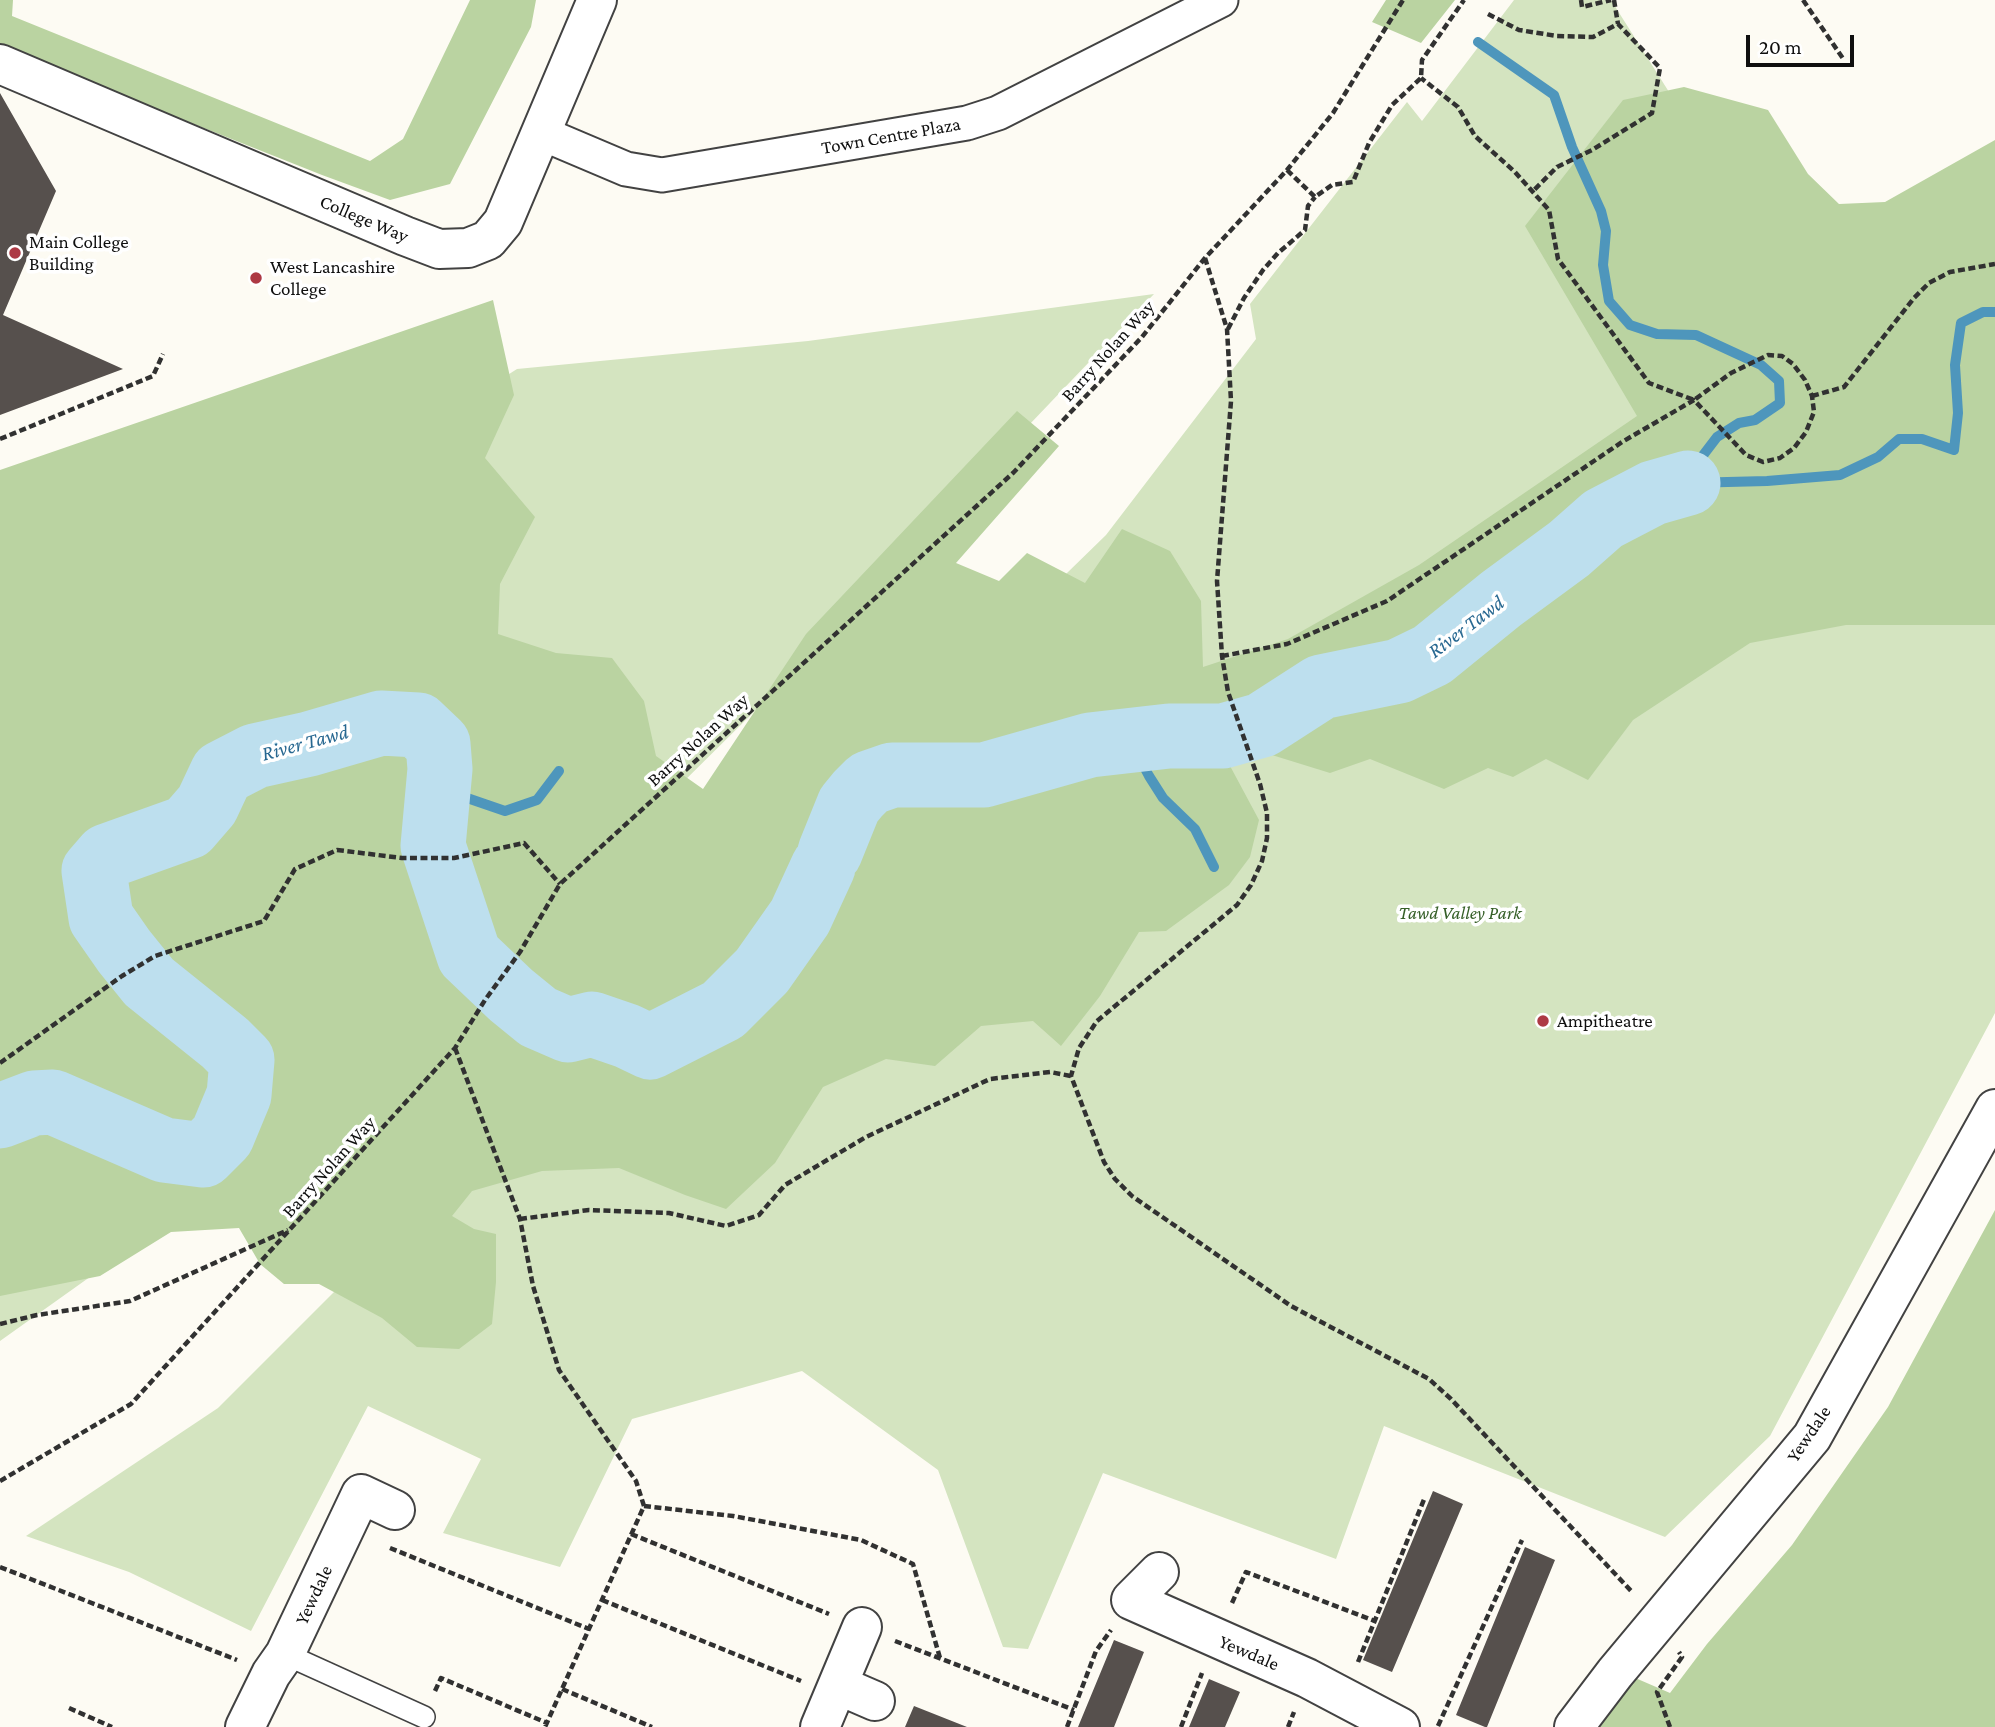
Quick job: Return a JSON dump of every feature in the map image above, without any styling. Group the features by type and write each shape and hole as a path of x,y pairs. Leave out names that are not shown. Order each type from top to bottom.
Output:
{"street":[{"name":"College Way","path":"0,64 439,249 468,248 488,240 503,222 597,0"},
{"name":"Town Centre Plaza","path":"541,133 626,169 662,174 967,123 998,113 1222,0"},
{"name":"Yewdale","path":"1574,1727 1615,1673 1812,1437 1995,1109"},
{"name":"Yewdale","path":"245,1727 360,1494 396,1510"},
{"path":"1132,1600 1158,1572"},
{"name":"Yewdale","path":"1132,1600 1344,1695 1400,1727"},
{"path":"862,1627 831,1702 874,1701"}],"lane":[{"path":"278,1664 424,1717"}],"path":[{"name":"Barry Nolan Way","path":"0,1481 131,1404 455,1048 520,952 560,884 1013,473 1142,337 1205,258 1287,170 1334,113 1403,0"},
{"path":"1227,329 1263,270 1305,230 1308,206 1315,197 1332,185 1353,182 1368,143 1392,105 1421,78 1422,60 1464,0"},
{"path":"1533,191 1558,167 1592,150 1652,113 1660,68 1618,24 1613,0 1582,7 1581,0"},
{"path":"1803,0 1844,60"},
{"path":"1488,14 1519,30 1557,37 1593,37 1618,24"},
{"path":"1222,656 1287,644 1387,601 1622,442 1694,400 1731,373 1768,355 1782,356 1793,364 1805,380 1812,396 1814,411 1806,432 1794,448 1780,458 1763,461 1746,455 1694,400 1648,383 1558,260 1549,210 1515,172 1475,136 1458,107 1421,78"},
{"path":"1287,170 1315,197"},
{"path":"1205,258 1227,329 1231,401 1217,581 1222,656 1228,692 1260,784 1267,813 1267,838 1262,861 1251,885 1237,905 1097,1021 1079,1048 1071,1076 1104,1162 1115,1180 1132,1196 1291,1306 1429,1379 1451,1399 1659,1622"},
{"path":"1812,396 1844,387 1929,283 1950,272 1995,264"},
{"path":"0,439 153,376 163,354"},
{"path":"0,1063 122,976 155,956 264,921 295,869 337,850 402,858 454,858 524,843 560,884"},
{"path":"424,1717 441,1678 546,1725 644,1506 636,1481 559,1370 533,1286 520,1219 455,1048"},
{"path":"520,1219 589,1210 656,1212 726,1226 759,1215 785,1185 866,1137 990,1079 1050,1072 1071,1076"},
{"path":"0,1324 37,1315 130,1301 292,1228"},
{"path":"1344,1695 1425,1497"},
{"path":"644,1506 733,1516 861,1540 913,1564 940,1659"},
{"path":"344,1530 589,1629"},
{"path":"1438,1727 1522,1539"},
{"path":"0,1567 278,1664"},
{"path":"602,1600 831,1702"},
{"path":"1067,1727 1096,1651 1132,1600"},
{"path":"562,1689 652,1727"},
{"path":"69,1708 112,1727"}],"green space":[{"path":"0,0 13,0 12,16 370,161 403,139 470,0 536,0 531,27 450,184 390,200 0,47"},
{"path":"1386,0 1455,0 1421,43 1372,22"},
{"name":"Tawd Valley Park","path":"1514,0 1611,0 1797,295 1995,169 1995,1013 1770,1436 1665,1537 1384,1426 1336,1559 1103,1473 1028,1649 1003,1647 938,1470 802,1371 632,1419 560,1567 443,1533 481,1459 368,1406 251,1631 129,1572 26,1536 218,1408 526,1100 1106,535 1256,339 1250,304 1407,102 1422,121"},
{"path":"1684,87 1768,110 1808,174 1839,204 1885,202 1995,140 1995,625 1846,625 1750,643 1633,720 1588,780 1546,759 1513,777 1488,768 1444,789 1370,759 1330,773 1246,747 1229,764 1259,820 1250,857 1229,885 1166,931 1139,932 1100,996 1061,1046 1033,1021 981,1026 935,1066 886,1059 823,1087 775,1163 726,1209 619,1168 542,1171 472,1191 452,1216 474,1229 496,1234 496,1282 492,1324 459,1349 417,1347 382,1318 319,1284 284,1284 260,1264 239,1228 171,1232 100,1276 0,1296 0,470 493,300 514,395 485,458 535,517 500,584 498,634 556,653 612,658 644,701 656,756 703,789 806,634 1017,411 1059,446 956,563 999,581 1027,553 1085,583 1122,529 1170,551 1201,601 1203,667 1288,639 1419,565 1637,416 1525,226 1623,100"},
{"path":"1154,294 779,687 424,1039 0,1341 0,699 517,369 808,341"},
{"path":"1995,1210 1995,1727 1600,1727 1633,1677 1670,1693 1707,1644 1792,1545 1888,1407"}],"building":[{"name":"Main College Building","path":"0,93 56,191 3,315 123,369 0,415"},
{"path":"1433,1491 1463,1504 1392,1672 1363,1660"},
{"path":"1525,1547 1555,1560 1485,1727 1456,1715"},
{"path":"1114,1640 1144,1652 1114,1727 1078,1727"},
{"path":"1209,1679 1240,1692 1225,1727 1189,1727"},
{"path":"914,1706 967,1727 905,1727"}],"waterway":[{"path":"1478,42 1554,95 1572,147 1601,211 1606,231 1603,265 1609,301 1630,325 1657,334 1696,335 1761,365 1779,381 1780,403 1755,420 1739,423 1717,437 1688,483"},
{"name":"River Tawd","path":"1688,483 1767,481 1840,475 1878,457 1899,439 1922,439 1954,450 1958,413 1955,365 1961,323 1983,312 1995,312"},
{"name":"River Tawd","path":"830,852 849,805 869,783 892,775 984,775 1090,745 1169,736 1223,736 1262,725 1321,687 1399,671 1432,655 1569,549 1603,519 1653,493 1688,483"},
{"name":"River Tawd","path":"0,1116 34,1103 53,1102 164,1150 203,1155 222,1136 239,1095 242,1060 225,1043 149,982 124,951 101,918 94,871 107,856 188,827 207,805 222,773 255,756 381,723 418,725 438,744 440,769 433,846 469,955 538,1017 568,1030 592,1024 650,1047 723,1010 762,971 800,917 823,867"},
{"path":"1130,740 1163,798 1195,829 1214,867"},
{"path":"438,788 505,811 537,800 559,771"}],"place":[{"name":"Main College Building","path":"15,253"},
{"name":"West Lancashire College","path":"256,278"},
{"name":"Ampitheatre","path":"1543,1021"}]}
